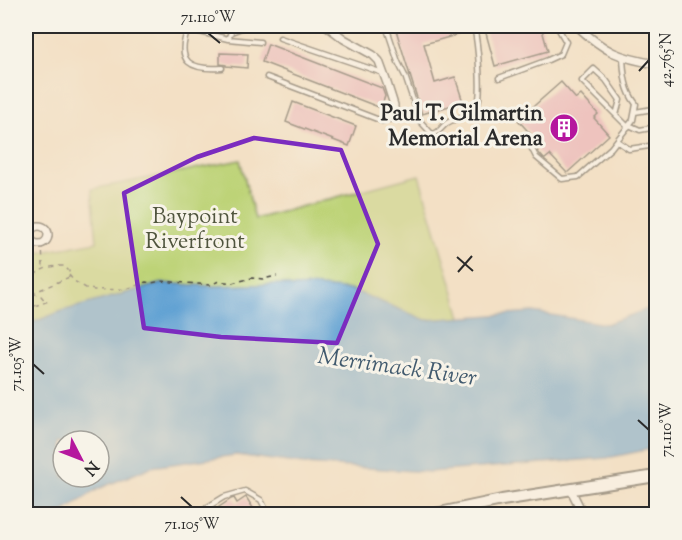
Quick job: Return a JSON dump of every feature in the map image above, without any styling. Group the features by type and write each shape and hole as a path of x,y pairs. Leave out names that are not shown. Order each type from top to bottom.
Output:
{"main road":[{"path":"435,514 502,500 657,476"}],"street":[{"path":"327,26 379,61 394,105 394,113 390,118"},
{"path":"577,26 595,43 615,54 636,61 657,64"},
{"path":"42,226 46,230 48,236 42,244 29,244 31,231 36,227 42,226"},
{"path":"571,490 583,514"}],"lane":[{"path":"228,39 231,32 247,26"},
{"path":"386,26 420,121 432,134 438,133 446,124 471,113 477,107 479,74 474,26"},
{"path":"500,78 561,54 566,42 557,26"},
{"path":"222,68 204,69 194,66 185,58 183,48 188,29 228,39 260,42"},
{"path":"280,38 384,74"},
{"path":"528,141 536,157 562,179 579,177 611,148 633,120 636,104 629,95 623,57"},
{"path":"616,115 620,100 606,80 594,69 582,81 616,115 628,126 640,130 657,127"},
{"path":"267,76 382,122 390,118"},
{"path":"635,112 653,109"},
{"path":"617,141 628,149 657,145"},
{"path":"196,514 224,497 244,491 261,500 268,514"}],"path":[{"path":"42,244 44,268"},
{"path":"26,279 44,268 64,266 74,281 94,290 127,289 146,282 210,285 219,281 232,283 252,278 263,279 277,276"},
{"path":"26,296 63,280 69,275"},
{"path":"26,309 48,302 32,293"}],"highlighted area":[{"path":"254,138 341,150 378,244 337,343 221,337 144,328 124,193 197,157"}],"green space":[{"name":"Baypoint Riverfront","path":"240,160 255,219 419,175 463,324 26,332 26,255 97,242 92,189"}],"water":[{"name":"Merrimack River","path":"162,283 213,286 282,284 293,287 311,286 352,290 426,320 533,312 606,324 656,306 656,448 607,458 429,472 303,464 236,455 151,467 111,484 111,429 51,429 51,489 98,489 60,514 26,514 26,325 62,311"}],"building":[{"path":"406,26 470,26 471,31 424,44 435,83 455,77 463,102 422,114 396,30"},
{"path":"484,26 541,26 548,51 495,66"},
{"path":"268,44 382,88 385,96 381,108 262,62"},
{"path":"220,53 248,54 247,68 220,64"},
{"name":"Paul T. Gilmartin Memorial Arena","path":"561,82 576,99 581,95 598,114 594,118 609,135 567,173 550,155 544,159 532,141 535,139 518,120"},
{"path":"293,102 356,126 349,146 286,122"},
{"path":"246,497 253,508 248,511 250,514 209,514 231,499 234,498 237,503"}],"place":[{"name":"Paul T. Gilmartin Memorial Arena","path":"564,128"}]}
